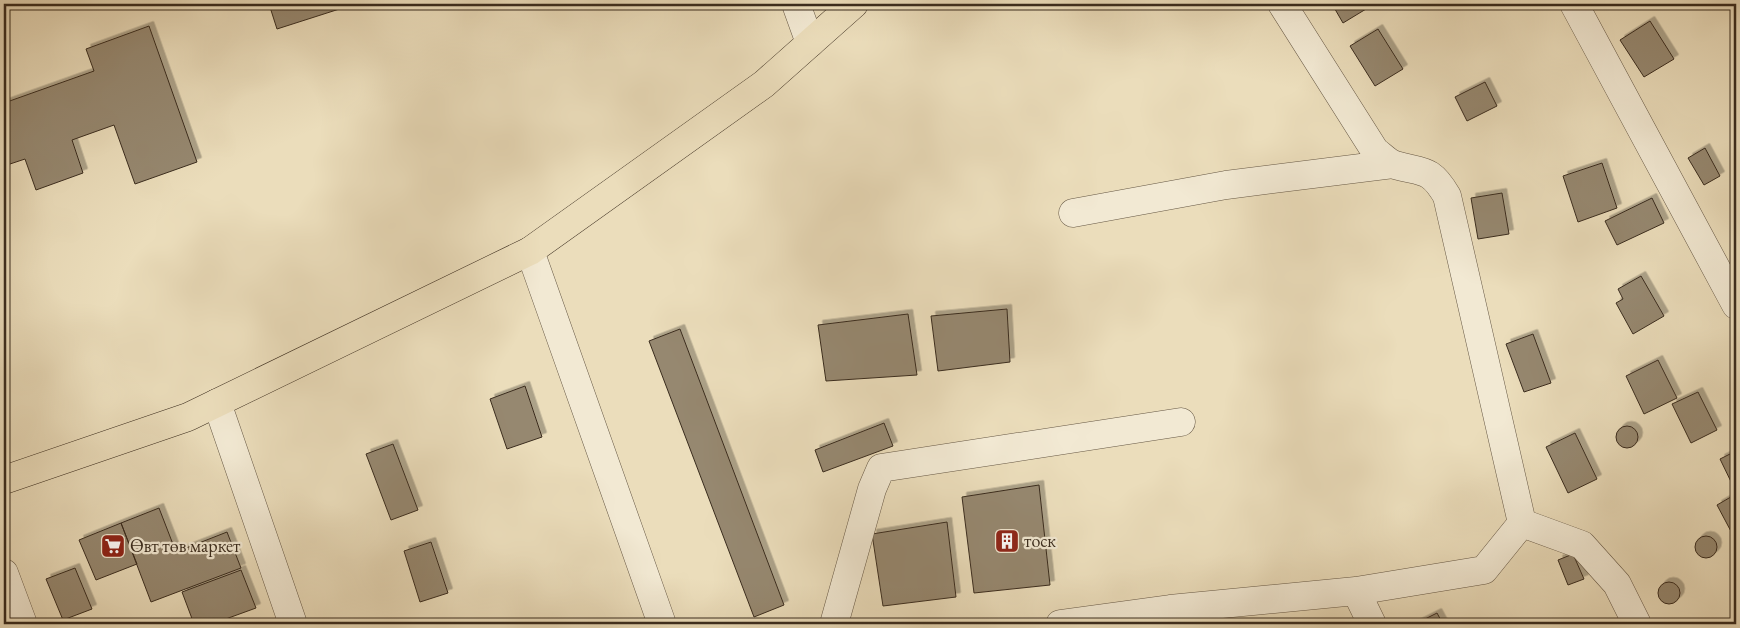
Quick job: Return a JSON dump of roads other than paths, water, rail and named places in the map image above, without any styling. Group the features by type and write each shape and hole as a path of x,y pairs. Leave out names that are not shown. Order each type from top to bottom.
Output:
{"main road":[{"path":"4,480 188,417 530,251 764,84 854,4"}],"street":[{"path":"796,4 810,43"},
{"path":"1282,4 1375,151 1392,164"},
{"path":"1574,4 1736,305"},
{"path":"1073,213 1226,185 1392,164 1420,170 1437,179 1447,196 1522,523"},
{"path":"530,251 662,624"},
{"path":"217,402 293,624"},
{"path":"834,624 872,489 881,468 1181,422"},
{"path":"1060,624 1173,617 1356,591 1484,570 1522,523"},
{"path":"1522,523 1582,545 1617,584 1637,624"},
{"path":"4,573 23,624"},
{"path":"1356,591 1372,624"}],"place":[{"name":"тоск","path":"1007,541"},
{"name":"Өвт төв маркет","path":"113,546"}]}
